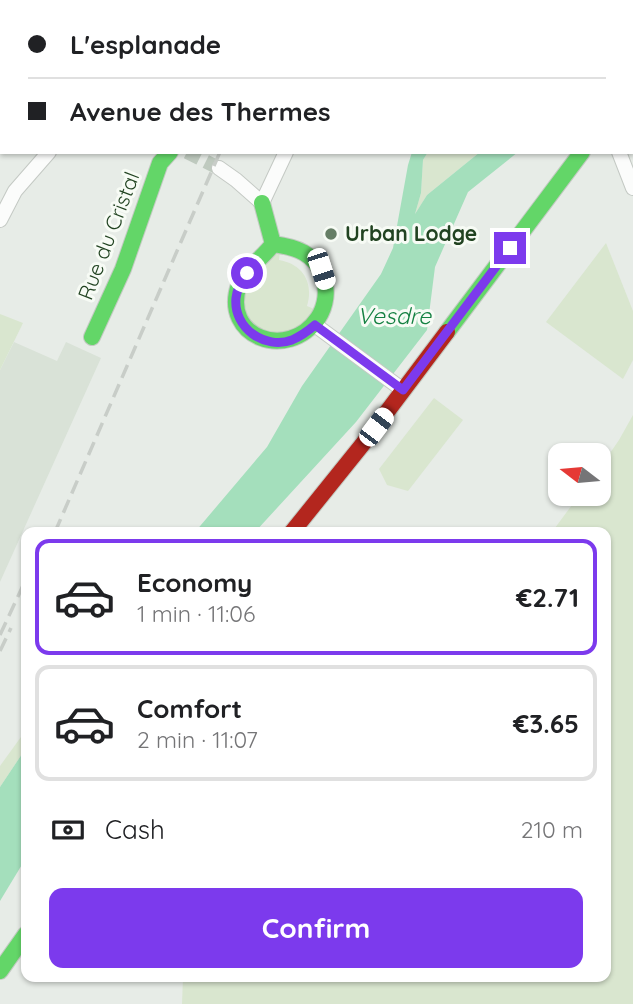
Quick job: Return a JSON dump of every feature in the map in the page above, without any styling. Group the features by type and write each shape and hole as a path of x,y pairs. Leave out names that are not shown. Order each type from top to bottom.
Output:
{"street":[{"path":"0,220 15,191 47,154"},
{"name":"Rue du Cristal","path":"92,337 122,269 160,163 168,154"},
{"path":"262,203 285,154"},
{"path":"296,527 580,154"},
{"path":"620,154 633,188"},
{"path":"219,168 262,203 273,244 239,285 236,304 242,324 264,340 281,342 303,335 315,325 323,310 326,295 321,269 314,258 290,245 273,244"},
{"path":"315,325 403,390"},
{"path":"0,971 21,945"}],"shaded area":[{"path":"427,154 478,154 427,195 415,214 421,193 423,160"},
{"path":"606,243 633,311 633,360 623,379 546,322"},
{"path":"280,250 279,260 300,270 308,282 307,306 319,311 286,338 248,324 242,287"},
{"path":"0,314 23,323 0,370"},
{"path":"14,342 57,361 66,342 101,358 25,527 21,527 21,535 0,582 0,370"},
{"path":"434,398 463,420 408,491 387,485 379,469"},
{"path":"633,415 633,1004 182,1004 183,982 611,982 611,527 556,527 571,506 611,506 611,452"},
{"path":"21,737 21,756 0,787 0,766"}],"water":[{"name":"Vesdre","path":"411,154 427,154 423,160 421,193 415,214 427,195 478,154 516,154 468,192 435,267 427,330 356,422 260,527 199,527 267,447 302,386 381,274 393,248"},
{"path":"21,756 21,866 0,901 0,787"}],"tunnel":[{"path":"191,154 219,168"}],"railway":[{"path":"57,527 219,154"},
{"path":"0,635 21,590"},
{"path":"0,651 11,628"}],"traffic: fast":[{"path":"92,337 123,269 160,163 168,154"},
{"path":"447,332 580,154"},
{"path":"262,203 273,244 242,279 236,303 240,318 248,330 260,338 275,341 290,339 305,331 321,313 326,293 320,269 310,257 297,249 273,244"},
{"path":"0,971 21,941"}],"traffic: jam":[{"path":"296,527 447,332"}],"place":[{"name":"Urban Lodge","path":"331,234"}],"route":[{"path":"247,273 239,285 236,304 237,314 250,332 264,340 281,342 303,335 315,325 403,390 510,248"}]}
